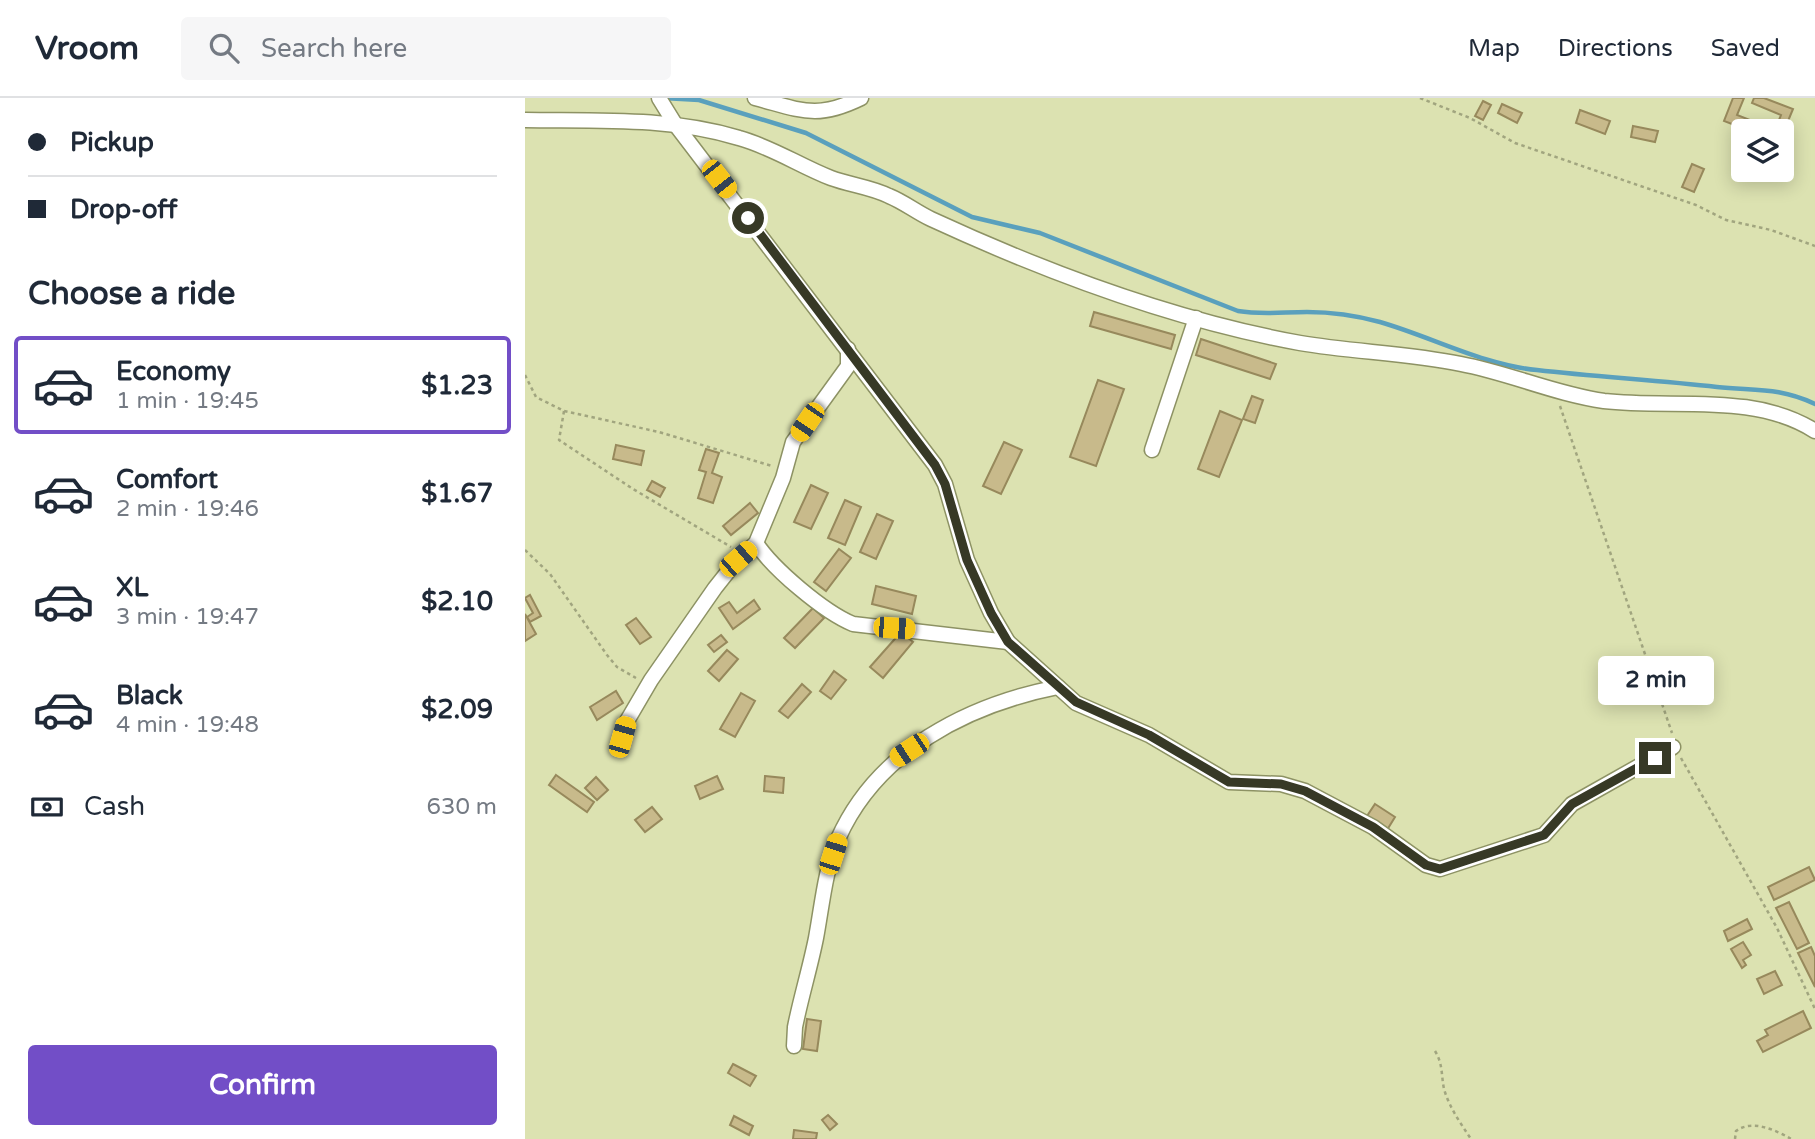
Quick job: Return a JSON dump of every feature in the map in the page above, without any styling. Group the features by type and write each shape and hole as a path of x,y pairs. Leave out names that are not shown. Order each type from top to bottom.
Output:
{"street":[{"path":"659,98 671,119 935,465 945,484 967,560 991,613 1008,642 1076,702 1149,735 1229,782 1281,784 1305,791 1373,827 1426,865 1440,869 1544,835 1572,804 1673,747"},
{"path":"755,98 817,113 861,98"},
{"path":"525,120 671,119 739,138 771,148 830,178 889,196 927,217 1091,285 1196,318 1300,343 1461,364 1553,390 1605,401 1745,408 1800,422 1815,430"},
{"path":"1152,450 1196,318"},
{"path":"622,737 627,721 652,680 738,559 756,543 785,471 793,443 848,366 848,349"},
{"path":"756,543 802,588 840,619 853,624 1008,642"},
{"path":"794,1046 795,1027 829,868 838,840 864,793 895,758 950,725 1011,699 1058,687"}],"path":[{"path":"1420,98 1470,118 1515,143 1696,205 1726,220 1771,230 1815,246"},
{"path":"525,375 536,397 563,411 659,432 785,471"},
{"path":"1553,390 1566,419 1637,632 1672,725 1673,747 1689,767 1746,871 1815,1009"},
{"path":"563,411 559,440 633,489 730,545 738,559"},
{"path":"525,550 550,574 617,667 638,678 652,680"},
{"path":"1435,1051 1442,1063 1444,1089 1450,1104 1471,1139"},
{"path":"1735,1139 1736,1131 1744,1125 1752,1125 1791,1139"}],"building":[{"path":"1733,98 1744,98 1737,115 1747,119 1731,119 1731,124 1724,121"},
{"path":"1754,98 1764,98 1793,109 1789,119 1779,119 1781,115 1752,103"},
{"path":"1483,101 1491,105 1483,120 1475,116"},
{"path":"1502,104 1522,113 1517,123 1498,113"},
{"path":"1580,110 1610,121 1605,134 1576,123"},
{"path":"1633,126 1658,131 1655,142 1631,137"},
{"path":"1692,164 1704,169 1694,192 1682,187"},
{"path":"1094,312 1175,335 1171,349 1090,326"},
{"path":"1201,339 1276,364 1270,379 1196,355"},
{"path":"1098,380 1124,389 1096,466 1070,457"},
{"path":"1252,396 1263,400 1255,423 1243,419"},
{"path":"1220,411 1242,420 1219,477 1198,469"},
{"path":"1004,442 1022,450 1001,494 983,486"},
{"path":"616,445 644,451 641,465 613,459"},
{"path":"706,449 719,453 712,473 722,477 713,503 698,498 706,472 699,470"},
{"path":"652,481 665,488 660,497 647,490"},
{"path":"811,485 828,493 811,529 794,522"},
{"path":"845,500 861,507 845,545 828,538"},
{"path":"750,503 758,513 731,535 723,526"},
{"path":"877,514 893,521 876,559 860,552"},
{"path":"839,549 851,558 826,591 814,582"},
{"path":"876,586 916,596 912,614 872,604"},
{"path":"530,595 541,616 530,622 527,617 533,613 525,598"},
{"path":"754,600 760,609 733,629 719,608 729,602 737,613"},
{"path":"813,608 824,618 795,648 784,638"},
{"path":"525,614 536,634 525,641"},
{"path":"636,618 651,637 640,644 626,625"},
{"path":"901,632 913,642 883,678 870,667"},
{"path":"721,635 727,642 714,652 708,645"},
{"path":"727,650 738,659 719,681 708,671"},
{"path":"834,671 846,680 831,699 820,691"},
{"path":"802,684 811,692 788,718 779,711"},
{"path":"616,691 623,703 597,720 590,707"},
{"path":"741,693 755,701 735,737 720,729"},
{"path":"556,775 594,802 587,812 549,785"},
{"path":"717,776 723,789 700,799 695,786"},
{"path":"765,776 784,778 783,793 764,791"},
{"path":"596,777 608,790 597,800 585,788"},
{"path":"1375,804 1395,817 1387,830 1367,816"},
{"path":"652,807 662,819 645,832 635,820"},
{"path":"1809,867 1815,880 1774,900 1768,887"},
{"path":"1789,902 1809,943 1797,949 1776,908"},
{"path":"1747,919 1752,929 1728,941 1724,931"},
{"path":"1743,942 1751,955 1743,960 1746,965 1742,968 1731,949"},
{"path":"1811,947 1815,956 1815,987 1798,953"},
{"path":"1775,971 1782,985 1764,994 1757,979"},
{"path":"1803,1011 1811,1028 1763,1052 1757,1041 1768,1035 1765,1030"},
{"path":"807,1019 821,1021 817,1051 803,1049"},
{"path":"733,1064 756,1076 750,1086 728,1073"},
{"path":"828,1115 837,1124 830,1130 822,1120"},
{"path":"734,1116 753,1126 749,1135 730,1125"},
{"path":"794,1130 817,1133 816,1139 793,1139"}],"waterway":[{"path":"663,98 699,100 806,133 972,217 1040,233 1238,311 1316,312 1353,316 1399,328 1477,357 1517,367 1767,391 1790,395 1815,404"}],"route":[{"path":"748,218 935,465 945,484 956,529 979,590 1008,642 1076,702 1149,735 1211,774 1229,782 1281,784 1305,791 1342,808 1426,865 1440,869 1501,852 1515,844 1544,835 1572,804 1655,758"}]}
